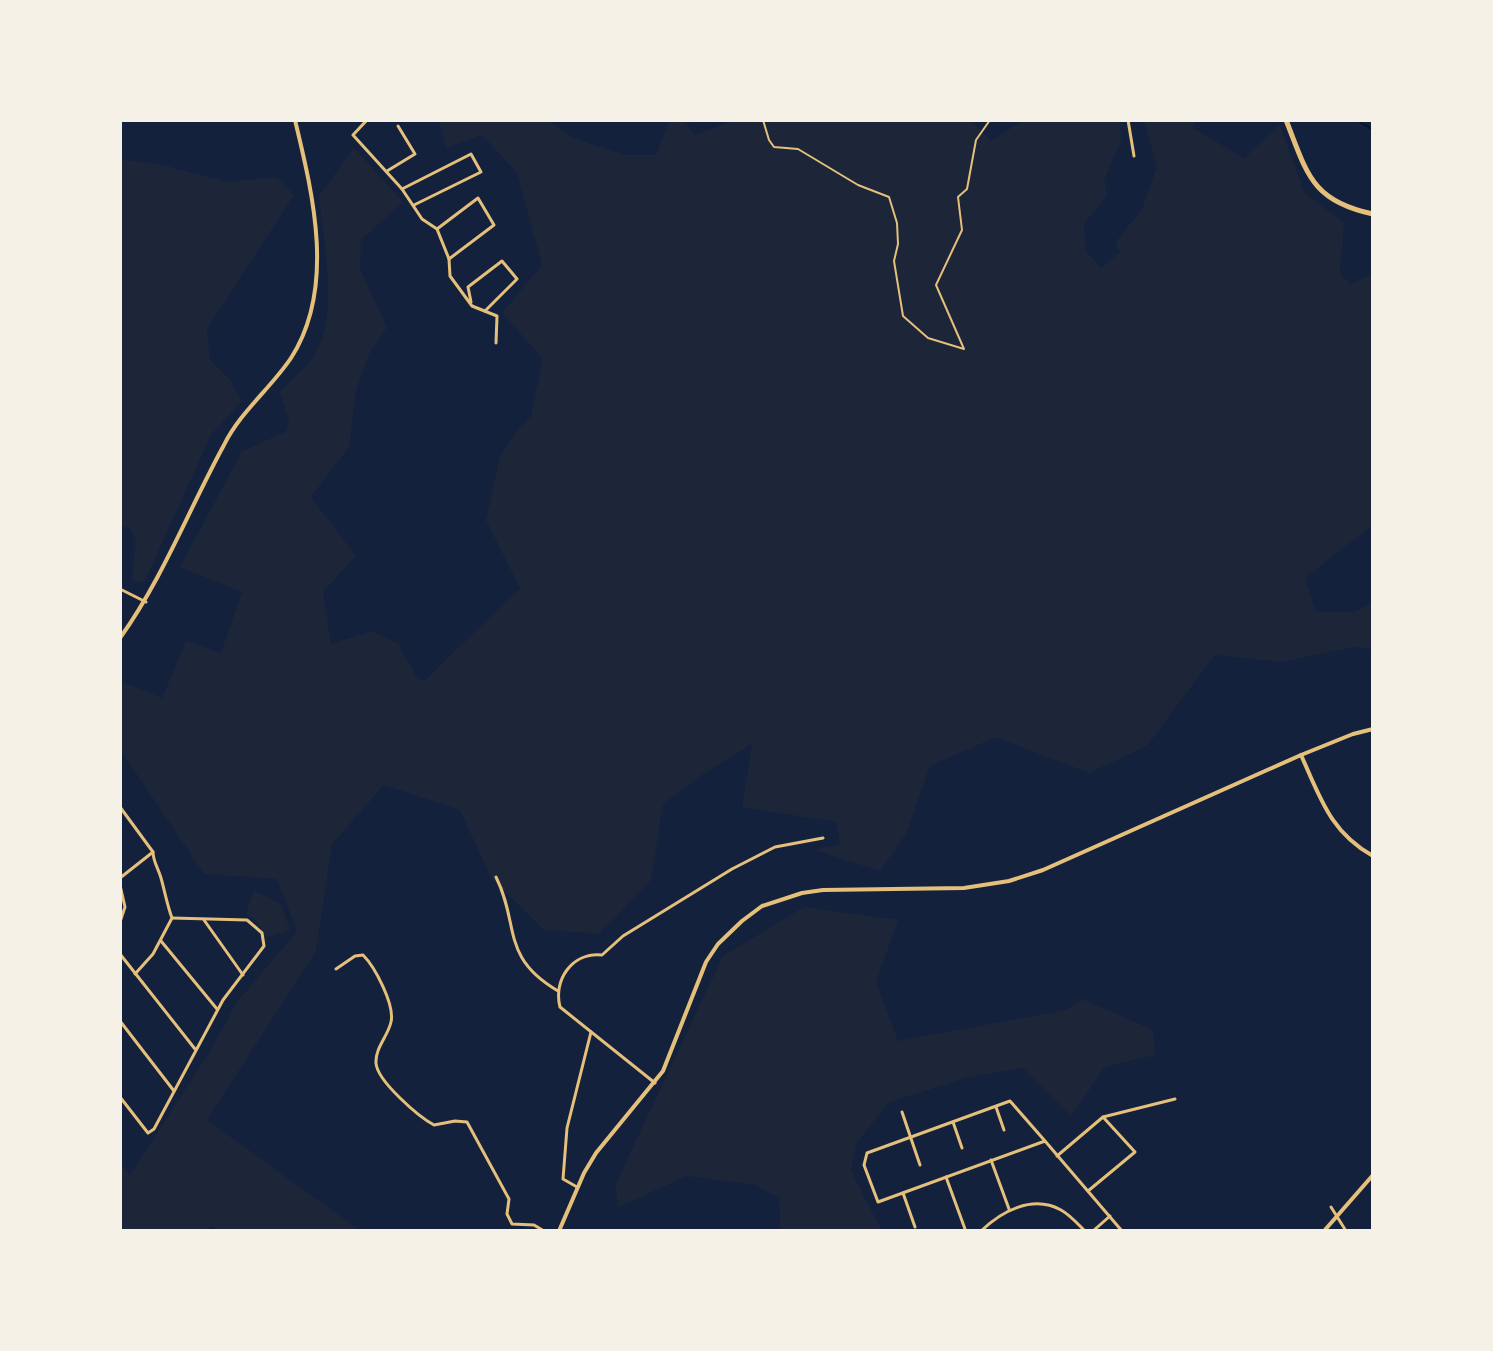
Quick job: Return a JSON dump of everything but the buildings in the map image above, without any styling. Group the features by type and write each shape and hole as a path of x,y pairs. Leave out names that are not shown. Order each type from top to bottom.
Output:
{"main road":[{"path":"1286,120 1314,184 1339,205 1373,214"}],"street":[{"path":"120,638 146,602 226,440 292,355 309,318 316,277 315,228 295,120"},
{"path":"367,120 353,135 402,189 422,219 437,229 449,259 450,276 472,306 497,316 496,343"},
{"path":"1128,120 1134,156"},
{"path":"387,171 415,154 398,126"},
{"path":"402,189 471,154 481,172 414,205"},
{"path":"437,229 478,198 494,225 449,259"},
{"path":"472,306 468,287 502,261 517,279 485,311"},
{"path":"120,589 146,602"},
{"path":"559,1231 577,1187 605,1141 655,1083 677,1040 706,962 731,930 762,906 788,896 823,890 964,888 1009,881 1043,870 1301,755 1373,729"},
{"path":"1301,755 1334,823 1354,845 1373,856"},
{"path":"120,807 153,852 172,918"},
{"path":"655,1083 560,1007 558,991 570,963 593,954 602,955 623,936 732,869 775,847 823,838"},
{"path":"120,878 153,852"},
{"path":"496,877 519,955 542,981 558,991"},
{"path":"120,885 125,907 120,922"},
{"path":"120,1097 148,1133 154,1129 217,1009 264,946 264,938 258,928 247,920 172,918"},
{"path":"135,974 153,954 172,918"},
{"path":"204,920 243,975"},
{"path":"160,940 217,1009"},
{"path":"120,954 195,1049"},
{"path":"336,969 355,956 363,955 372,964 383,988 391,1020 376,1065 384,1080 424,1120 434,1125 467,1122 509,1199 507,1214 512,1224 534,1225 544,1231"},
{"path":"120,1021 174,1091"},
{"path":"577,1187 563,1179 567,1128 591,1032"},
{"path":"1057,1156 1103,1117 1175,1099"},
{"path":"1045,1141 878,1202 864,1165 867,1153 1010,1101 1045,1141 1057,1156 1110,1216 1122,1231"},
{"path":"996,1106 1004,1130"},
{"path":"902,1112 920,1165"},
{"path":"1088,1191 1135,1152 1103,1117"},
{"path":"953,1122 962,1148"},
{"path":"991,1160 1009,1209"},
{"path":"1324,1231 1373,1175"},
{"path":"946,1177 965,1229"},
{"path":"903,1193 915,1227"},
{"path":"981,1231 1009,1209 1037,1205 1065,1213 1085,1231"},
{"path":"1331,1207 1346,1231"},
{"path":"1093,1231 1110,1216"}],"path":[{"path":"763,120 774,147 798,149 858,185 889,197 897,223 898,244 894,261 903,316 928,338 964,349 936,285 962,230 958,197 967,189 976,140 990,120"}],"shaded area":[{"path":"439,120 548,120 573,138 625,155 656,155 670,120 684,120 695,135 736,120 971,120 991,141 1023,120 1120,120 1121,141 1104,180 1107,195 1084,224 1086,251 1101,268 1120,252 1115,243 1142,209 1157,167 1144,120 1196,120 1193,128 1244,158 1280,125 1304,192 1344,223 1340,273 1351,285 1373,273 1373,525 1305,578 1316,612 1354,612 1373,602 1373,649 1354,647 1281,662 1215,655 1147,746 1089,773 996,737 930,766 906,834 880,871 814,850 840,844 836,822 742,807 752,744 663,804 651,880 599,934 544,930 491,878 460,810 384,785 332,844 316,951 207,1120 361,1231 218,1231 212,1226 205,1231 120,1231 120,1163 130,1175 209,1053 237,1002 297,931 277,879 204,874 120,749 120,681 162,698 186,641 221,653 242,592 180,567 242,451 286,432 289,422 280,392 317,351 328,310 319,196 354,148 403,202 361,240 360,269 387,327 368,356 356,391 349,447 311,497 356,556 323,592 331,644 372,631 398,643 417,678 424,681 520,588 486,520 500,457 531,416 543,359 502,313 542,265 517,173 482,135 446,148"},
{"path":"120,159 167,166 227,182 277,177 294,195 207,329 210,360 230,380 242,401 211,435 144,583 132,580 136,540 130,528 120,526"},
{"path":"254,890 281,904 290,930 264,938 258,924 246,914"},
{"path":"804,907 898,920 876,982 898,1041 1066,1010 1082,999 1153,1030 1155,1055 1105,1067 1071,1116 1023,1068 965,1078 888,1103 856,1144 851,1171 882,1231 780,1231 779,1198 756,1185 687,1176 619,1207 615,1185 723,956"}],"waterway":[{"path":"1357,120 1373,130"}]}
